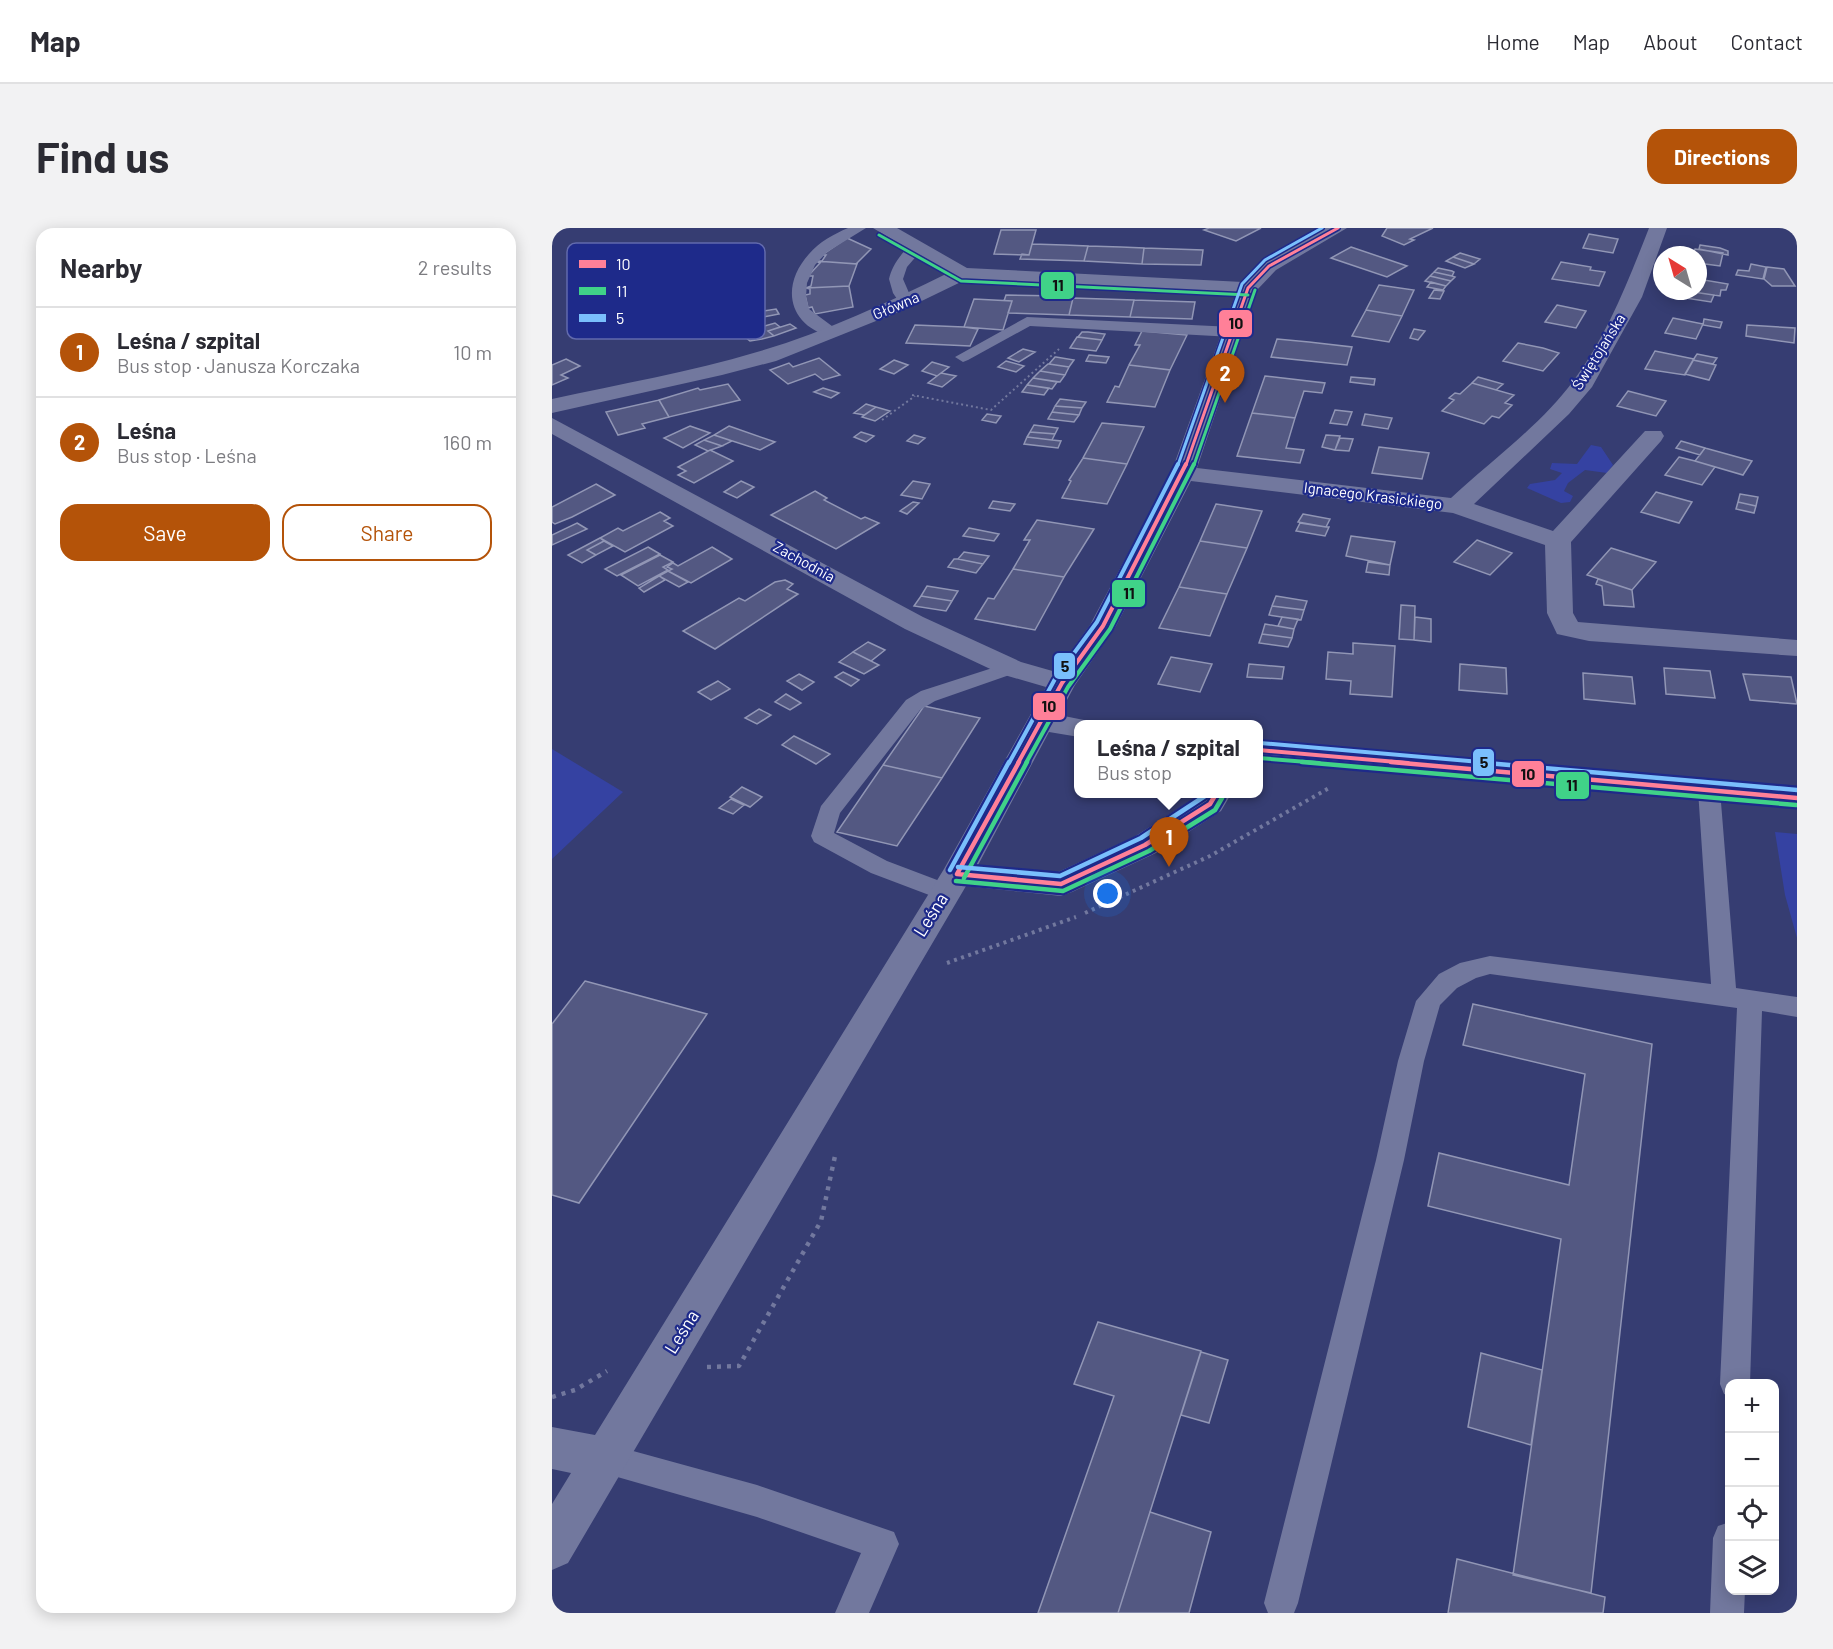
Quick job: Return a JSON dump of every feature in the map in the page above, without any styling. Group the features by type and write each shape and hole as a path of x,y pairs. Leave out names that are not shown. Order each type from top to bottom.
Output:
{"street":[{"path":"882,228 918,246 962,274"},
{"name":"Leśna","path":"552,1547 951,883 1062,683 1103,626 1183,473 1248,288 1269,266 1338,228"},
{"name":"Świętojańska","path":"1457,506 1561,409 1584,382 1632,297 1658,228"},
{"name":"Główna","path":"552,406 746,363 906,302 962,274 1248,288"},
{"name":"Zachodnia","path":"552,425 914,623 1011,668 1062,683"},
{"path":"1653,436 1558,541 1560,613 1567,628 1590,633 1797,648"},
{"name":"Ignacego Krasickiego","path":"1183,473 1457,506 1558,541"},
{"path":"1042,722 1074,727"},
{"path":"1263,750 1797,798"},
{"path":"951,883 1061,884 1145,845 1210,804 1214,798"},
{"path":"552,1448 604,1459"}],"lane":[{"path":"832,332 808,318 801,308 798,292 808,262 823,247 859,228"},
{"path":"906,302 896,290 894,278 904,261 918,246"},
{"path":"963,357 1027,321 1233,332"},
{"path":"951,883 879,867 822,836 824,828 829,812 913,705 928,696 1011,668"},
{"path":"1709,790 1737,998 1735,1379"},
{"path":"1281,1603 1390,1160 1411,1062 1429,1001 1448,981 1469,970 1490,965 1797,1007"},
{"path":"604,1459 757,1500 882,1544 852,1613"},
{"path":"1727,1613 1730,1541"}],"path":[{"path":"882,420 914,395 991,410 1048,360 1085,323"}],"shaded area":[{"path":"1591,445 1601,447 1613,465 1607,473 1585,470 1568,483 1564,491 1573,496 1570,502 1561,503 1527,488 1530,484 1555,480 1562,473 1550,469 1552,463 1577,464"},
{"path":"552,749 623,792 552,859"},
{"path":"1775,832 1797,834 1797,938 1785,895"}],"building":[{"path":"1209,228 1261,228 1236,241 1204,230"},
{"path":"1387,228 1433,228 1410,239 1414,240 1404,245 1382,236"},
{"path":"1001,230 1036,230 1029,255 994,254"},
{"path":"1589,234 1618,239 1613,253 1583,248"},
{"path":"847,238 871,249 856,264 816,261 822,261 826,255 822,255"},
{"path":"1032,244 1088,246 1084,261 1020,259 1022,254 1029,255"},
{"path":"1088,246 1144,248 1142,264 1084,261"},
{"path":"1707,246 1728,251 1728,255 1707,251"},
{"path":"1351,247 1407,266 1387,277 1331,258"},
{"path":"1144,248 1203,250 1201,265 1142,264"},
{"path":"1707,251 1723,253 1720,266 1707,264"},
{"path":"1460,253 1480,259 1474,264 1453,257"},
{"path":"1453,257 1474,264 1465,268 1446,261"},
{"path":"816,261 857,264 849,286 806,288 811,286 813,276 808,276 820,263"},
{"path":"1561,262 1605,272 1599,286 1552,279"},
{"path":"1751,264 1766,267 1763,279 1736,275 1738,270 1749,271"},
{"path":"1767,267 1784,269 1795,286 1772,286 1764,279"},
{"path":"1438,268 1454,272 1452,276 1434,272"},
{"path":"1434,272 1455,277 1451,281 1430,276"},
{"path":"1430,276 1451,281 1446,286 1425,281"},
{"path":"1707,280 1728,284 1726,290 1721,290 1720,296 1707,294"},
{"path":"1431,282 1446,286 1443,290 1427,287"},
{"path":"1379,285 1414,290 1402,316 1366,310"},
{"path":"849,286 853,307 815,314 812,307 808,308 805,295 810,294 810,289 806,288"},
{"path":"1434,290 1444,291 1440,299 1429,298"},
{"path":"1707,294 1714,295 1711,302 1698,300 1707,300"},
{"path":"1006,295 1073,298 1069,315 1008,313 1012,301 1004,301"},
{"path":"1073,298 1134,300 1130,317 1069,315"},
{"path":"974,299 1012,301 1003,330 964,327"},
{"path":"1134,300 1195,302 1192,319 1130,317"},
{"path":"1557,305 1586,311 1576,328 1545,322"},
{"path":"776,309 779,314 765,317 765,311"},
{"path":"1366,310 1402,316 1389,342 1352,336"},
{"path":"1673,318 1703,324 1696,339 1665,333"},
{"path":"1704,319 1722,322 1720,328 1703,325"},
{"path":"775,323 780,327 768,331 774,336 765,338 765,326"},
{"path":"790,324 796,328 774,336 768,331"},
{"path":"915,325 978,329 970,346 906,343"},
{"path":"1747,325 1795,328 1794,343 1746,336"},
{"path":"1414,329 1425,331 1418,340 1410,338"},
{"path":"1142,331 1187,335 1170,370 1129,365 1140,345 1135,345"},
{"path":"1082,332 1105,334 1102,340 1078,337"},
{"path":"1077,337 1102,340 1096,351 1070,348"},
{"path":"1277,339 1352,347 1347,365 1271,357"},
{"path":"1518,343 1559,353 1543,371 1503,361"},
{"path":"1023,349 1035,352 1019,362 1008,358"},
{"path":"1655,351 1694,359 1685,375 1645,369"},
{"path":"1697,354 1717,358 1713,364 1693,360"},
{"path":"1089,355 1109,357 1106,363 1086,361"},
{"path":"1055,357 1074,360 1069,367 1049,364"},
{"path":"819,358 840,375 823,380 815,374 788,384 770,370 789,363 793,367"},
{"path":"566,359 580,366 561,375 568,378 552,385 552,365"},
{"path":"894,360 908,365 894,374 880,369"},
{"path":"1693,360 1716,365 1709,380 1685,374"},
{"path":"1006,361 1024,366 1016,372 998,367"},
{"path":"932,362 949,367 937,376 922,371"},
{"path":"1048,364 1069,367 1065,375 1040,371"},
{"path":"1129,365 1170,370 1155,407 1107,402 1115,386 1119,387"},
{"path":"1040,371 1065,375 1060,382 1033,378"},
{"path":"941,373 956,376 942,387 928,383"},
{"path":"1265,376 1325,383 1322,393 1304,391 1295,418 1252,413"},
{"path":"1351,377 1375,379 1374,385 1350,382"},
{"path":"1478,377 1503,384 1496,390 1472,383"},
{"path":"1033,378 1057,382 1052,389 1027,385"},
{"path":"1472,383 1514,395 1505,403 1512,405 1499,418 1492,416 1484,424 1442,411 1454,400 1449,398 1455,393 1460,394"},
{"path":"728,384 740,400 669,417 659,400 698,388 700,390"},
{"path":"1027,385 1049,388 1044,395 1022,392"},
{"path":"823,388 839,393 831,398 814,392"},
{"path":"1628,391 1666,401 1656,416 1617,406"},
{"path":"1060,399 1086,402 1082,408 1055,406"},
{"path":"659,400 669,417 642,424 645,428 618,435 606,412"},
{"path":"866,404 876,407 864,415 854,413"},
{"path":"1055,406 1082,408 1079,415 1052,412"},
{"path":"876,407 890,411 875,421 862,417"},
{"path":"1335,410 1352,412 1347,425 1330,423"},
{"path":"1052,412 1079,415 1074,422 1048,419"},
{"path":"1252,413 1295,418 1286,448 1304,450 1300,463 1237,456"},
{"path":"987,414 1001,416 996,423 982,420"},
{"path":"1365,414 1392,418 1388,429 1362,425"},
{"path":"1102,423 1144,427 1127,464 1083,458"},
{"path":"1034,425 1058,428 1055,434 1030,432"},
{"path":"690,426 710,433 683,448 664,438"},
{"path":"729,426 775,442 760,450 714,435"},
{"path":"861,432 874,436 866,442 854,437"},
{"path":"1030,432 1055,434 1052,440 1027,437"},
{"path":"714,435 732,441 722,446 704,440"},
{"path":"914,435 925,438 918,444 907,441"},
{"path":"1326,435 1340,436 1335,450 1322,447"},
{"path":"1027,437 1061,441 1058,448 1024,444"},
{"path":"1340,438 1353,439 1349,451 1335,450"},
{"path":"704,440 722,446 708,451 695,445"},
{"path":"1681,441 1705,448 1700,455 1676,448"},
{"path":"1379,447 1429,453 1422,479 1372,473"},
{"path":"1705,448 1752,461 1743,475 1695,461"},
{"path":"710,450 733,461 694,483 678,475 686,471 678,467"},
{"path":"1679,457 1715,467 1702,485 1665,475"},
{"path":"1083,458 1127,464 1107,504 1062,498 1071,481 1069,480"},
{"path":"741,481 754,487 737,498 724,492"},
{"path":"913,481 930,484 922,499 901,495"},
{"path":"596,484 615,495 572,517 555,524 552,522 552,507"},
{"path":"815,491 827,498 824,500 861,519 865,517 879,523 836,549 771,515"},
{"path":"1656,492 1692,502 1679,523 1641,512"},
{"path":"1740,494 1758,497 1756,506 1738,502"},
{"path":"993,501 1015,504 1010,511 989,508"},
{"path":"913,502 919,503 907,514 900,511"},
{"path":"1738,502 1756,506 1754,513 1736,509"},
{"path":"1216,504 1262,511 1247,548 1200,541"},
{"path":"660,512 670,518 664,521 673,526 625,552 600,538 618,528 623,531"},
{"path":"1303,514 1330,519 1326,527 1298,522"},
{"path":"1037,520 1094,529 1064,577 1013,569 1030,540 1024,540"},
{"path":"577,523 587,529 552,545 552,535"},
{"path":"1300,523 1329,527 1325,536 1296,531"},
{"path":"969,528 999,534 994,541 963,536"},
{"path":"1351,536 1395,542 1390,565 1346,556"},
{"path":"600,538 604,541 587,550 596,555 582,563 568,555"},
{"path":"1477,540 1512,553 1490,575 1454,562"},
{"path":"604,541 613,546 596,555 587,550"},
{"path":"1200,541 1247,548 1227,594 1179,587"},
{"path":"648,547 660,554 617,576 605,569"},
{"path":"712,547 732,559 691,583 668,571 672,569 667,567 673,563 678,566"},
{"path":"1611,548 1656,562 1632,590 1587,575"},
{"path":"964,552 989,556 983,564 958,559"},
{"path":"660,555 673,562 663,567 668,570 638,586 621,575"},
{"path":"954,559 983,564 976,573 948,567"},
{"path":"1368,562 1390,565 1389,575 1366,572"},
{"path":"1013,569 1064,577 1035,630 975,619 988,598 994,599"},
{"path":"668,571 688,582 679,587 659,576"},
{"path":"659,576 665,580 644,592 639,588"},
{"path":"1598,579 1632,590 1634,607 1604,605 1602,586 1596,584"},
{"path":"785,580 793,584 787,589 798,594 715,649 683,631 739,598 745,601 775,582"},
{"path":"927,586 958,591 952,601 921,596"},
{"path":"1179,587 1227,594 1210,636 1159,628"},
{"path":"921,596 952,601 946,611 914,606"},
{"path":"1276,596 1307,601 1304,610 1272,606"},
{"path":"1401,605 1415,606 1414,640 1399,639"},
{"path":"1272,606 1304,610 1301,620 1269,615"},
{"path":"1282,617 1298,619 1294,629 1278,626"},
{"path":"1415,617 1431,619 1431,642 1414,640"},
{"path":"1265,624 1294,629 1292,638 1262,634"},
{"path":"1262,634 1292,638 1288,647 1259,643"},
{"path":"868,642 885,650 871,661 853,652"},
{"path":"1353,643 1395,646 1392,697 1350,694 1351,681 1326,679 1328,652 1353,654"},
{"path":"853,652 879,665 864,674 839,662"},
{"path":"1171,657 1212,664 1200,692 1158,684"},
{"path":"1249,664 1284,667 1282,679 1247,677"},
{"path":"1460,664 1506,668 1507,694 1459,690"},
{"path":"1664,668 1710,671 1715,698 1666,694"},
{"path":"843,672 859,680 851,686 835,677"},
{"path":"1583,673 1632,677 1635,704 1584,699"},
{"path":"799,674 814,682 802,690 787,681"},
{"path":"1743,674 1791,677 1797,704 1750,700"},
{"path":"718,681 730,689 711,700 698,692"},
{"path":"786,694 801,703 790,710 775,702"},
{"path":"924,706 980,718 942,778 883,765"},
{"path":"759,709 771,715 757,724 745,718"},
{"path":"794,736 830,754 816,764 782,745"},
{"path":"883,765 942,778 897,846 837,832"},
{"path":"742,787 762,797 750,807 730,797"},
{"path":"731,799 744,805 733,814 719,808"},
{"path":"585,981 707,1014 579,1203 552,1195 552,1024"},
{"path":"1473,1004 1652,1044 1591,1593 1513,1575 1561,1239 1428,1206 1439,1153 1569,1185 1585,1074 1463,1045"},
{"path":"1098,1322 1201,1351 1118,1613 1038,1613 1114,1396 1074,1384"},
{"path":"1201,1352 1228,1360 1209,1423 1181,1415"},
{"path":"1481,1353 1542,1370 1531,1445 1468,1427"},
{"path":"1150,1512 1211,1532 1189,1613 1118,1613"},
{"path":"1457,1559 1605,1597 1603,1613 1448,1613"}],"transit line":[{"name":"5","path":"950,870 1055,679 1097,622 1176,470 1242,284 1265,260 1322,228"},
{"name":"10","path":"957,874 1062,683 1103,626 1183,473 1248,288 1269,266 1338,228"},
{"name":"11","path":"879,235 961,281 1248,295"},
{"name":"11","path":"964,878 1068,687 1110,629 1190,476 1255,290"},
{"name":"5","path":"1263,743 1797,790"},
{"name":"10","path":"1263,750 1797,798"},
{"name":"11","path":"1263,758 1796,805"},
{"name":"5","path":"958,867 1060,876 1141,838 1205,798"},
{"name":"10","path":"957,874 1061,884 1145,845 1210,804 1214,798"},
{"name":"11","path":"956,881 1063,891 1149,851 1215,810 1222,798"}],"place":[{"name":"Leśna","path":"1225,403"},
{"name":"Leśna / szpital","path":"1169,867"}]}
